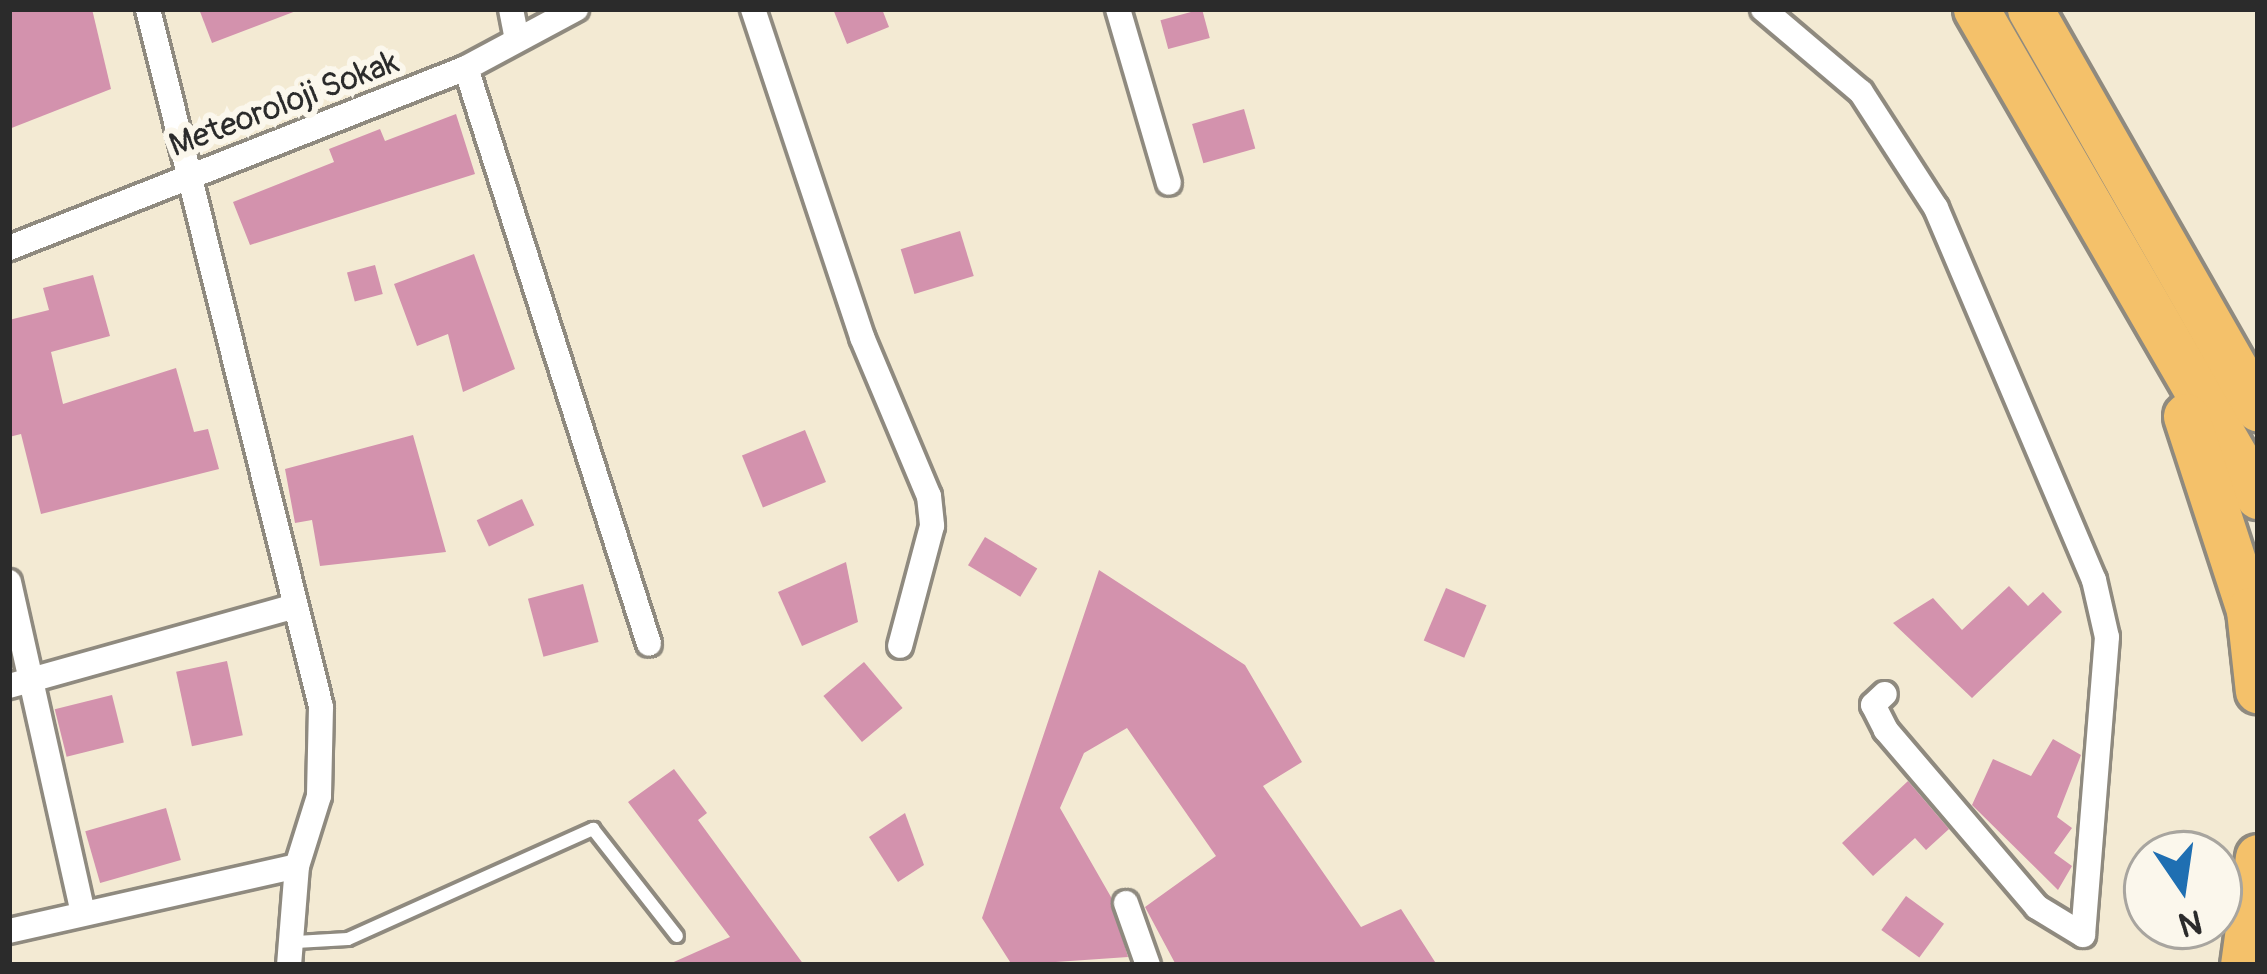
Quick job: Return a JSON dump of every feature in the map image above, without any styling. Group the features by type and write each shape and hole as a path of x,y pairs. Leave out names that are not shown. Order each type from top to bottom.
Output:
{"highway":[{"path":"1976,9 2258,496"},
{"path":"2030,9 2258,408"},
{"path":"2151,219 2258,358"},
{"path":"2120,258 2201,454 2249,610 2258,691"},
{"path":"2243,965 2258,857"}],"street":[{"path":"148,9 295,606 322,751 297,866 293,953"},
{"name":"Meteoroloji Sokak","path":"9,248 466,68 513,22 576,9"},
{"path":"753,9 862,338 929,496 932,526 899,646"},
{"path":"1118,9 1169,183"},
{"path":"1762,9 1861,92 1936,208 2094,580 2107,637 2083,934 2037,907 1886,730 1873,705 1885,694"},
{"path":"466,68 649,644"},
{"path":"9,582 21,683 83,912"},
{"path":"21,683 295,606"},
{"path":"9,931 297,866"},
{"path":"1126,903 1148,965"}],"lane":[{"path":"293,953 348,938 593,829 676,936"}],"building":[{"path":"9,9 92,9 111,89 9,129"},
{"path":"199,9 296,9 296,11 212,43"},
{"path":"833,9 882,9 889,27 847,44"},
{"path":"1202,9 1210,38 1168,49 1160,20"},
{"path":"1244,109 1255,148 1203,163 1192,124"},
{"path":"456,114 475,174 250,245 233,202 334,162 329,149 380,129 385,141"},
{"path":"960,231 974,276 914,294 901,249"},
{"path":"474,254 515,369 463,392 448,334 417,346 394,284"},
{"path":"375,265 383,294 355,301 347,273"},
{"path":"93,275 110,336 51,352 63,404 176,368 194,432 208,429 219,469 41,514 21,434 9,437 9,320 49,310 43,288"},
{"path":"805,430 826,482 763,507 742,455"},
{"path":"413,435 446,552 320,566 312,520 295,523 285,469"},
{"path":"522,499 534,525 489,546 477,520"},
{"path":"985,537 1037,568 1020,597 968,565"},
{"path":"846,562 858,622 802,646 778,592"},
{"path":"1099,570 1245,665 1302,762 1263,786 1361,927 1401,909 1437,965 1176,965 1145,907 1216,856 1127,728 1084,753 1060,808 1111,897 1128,957 1012,965 982,918"},
{"path":"583,584 599,642 543,657 528,599"},
{"path":"2009,586 2028,606 2043,592 2062,612 1972,698 1893,623 1933,598 1962,630"},
{"path":"1446,588 1487,605 1464,658 1424,640"},
{"path":"227,661 243,735 192,746 176,672"},
{"path":"864,662 903,708 862,742 823,696"},
{"path":"112,695 124,743 67,757 55,709"},
{"path":"2053,739 2081,755 2057,817 2072,828 2054,853 2072,866 2058,890 1972,805 1993,759 2031,776"},
{"path":"674,769 707,813 698,820 804,965 667,965 730,937 628,802"},
{"path":"1908,781 1949,829 1926,850 1915,838 1873,876 1842,843"},
{"path":"166,808 181,860 100,883 85,831"},
{"path":"905,813 924,865 898,882 869,837"},
{"path":"1906,896 1944,924 1919,958 1881,930"}]}
